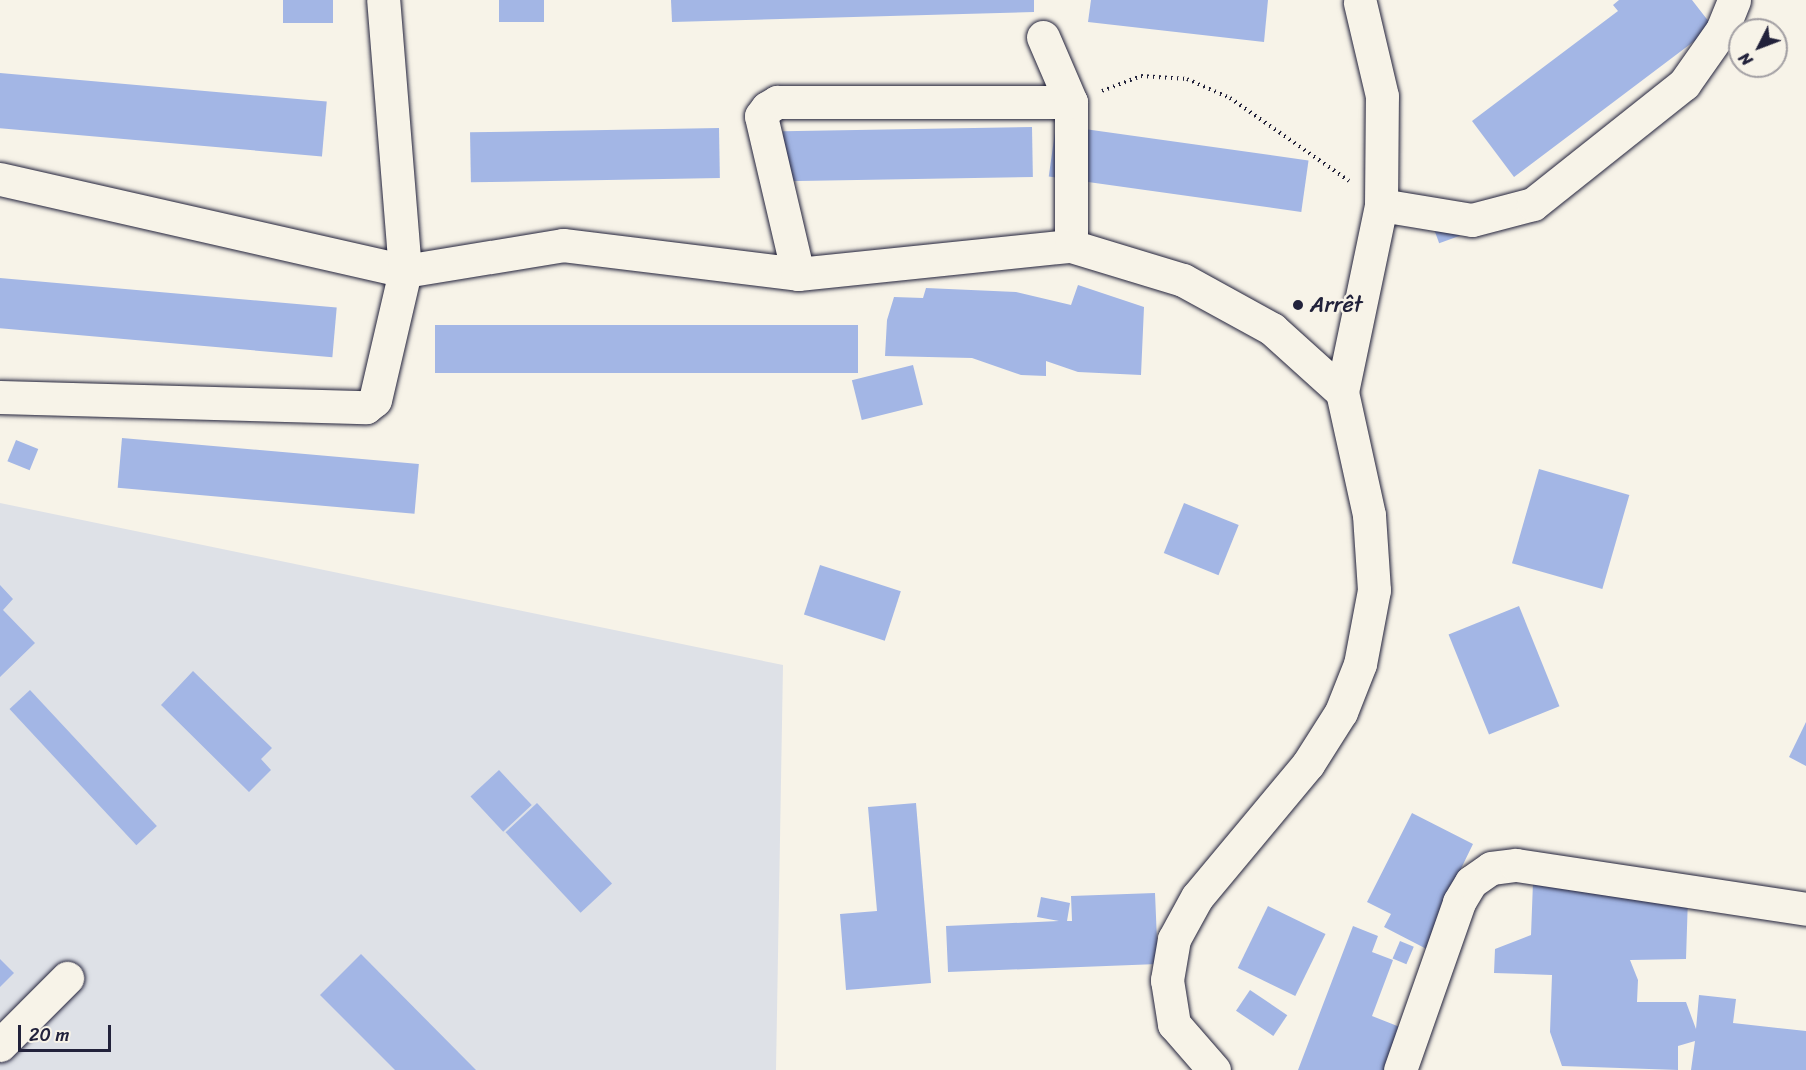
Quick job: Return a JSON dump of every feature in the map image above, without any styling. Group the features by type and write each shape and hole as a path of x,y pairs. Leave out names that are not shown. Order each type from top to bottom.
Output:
{"street":[{"path":"0,397 366,407 375,400 405,271 383,0"},
{"path":"1381,205 1472,220 1533,204 1684,84 1722,30 1734,0"},
{"path":"1214,1070 1174,1024 1167,980 1174,939 1197,897 1308,764 1341,712 1369,625 1374,590 1369,514 1342,392 1381,205 1382,96 1360,3"},
{"path":"1043,37 1071,102 1071,246"},
{"path":"798,274 761,116 777,102 1071,102"},
{"path":"0,179 405,271 563,244 798,274 1071,246 1183,280 1236,306 1272,329 1342,392"},
{"path":"1400,1070 1459,902 1471,882 1491,868 1516,865 1806,909"},
{"path":"0,1045 67,978"}],"path":[{"path":"1071,102 1141,76 1187,79 1247,109 1381,205"}],"shaded area":[{"path":"0,503 783,665 776,1070 0,1070"}],"building":[{"path":"283,0 333,0 333,23 283,23"},
{"path":"499,0 544,0 544,22 499,22"},
{"path":"671,0 1034,0 1034,12 672,22"},
{"path":"1091,0 1268,0 1264,42 1088,22"},
{"path":"1619,0 1692,0 1713,27 1514,177 1472,121 1618,11 1613,5"},
{"path":"0,73 327,102 322,156 0,128"},
{"path":"1056,125 1309,160 1301,212 1049,176"},
{"path":"1032,127 1033,177 784,181 783,131"},
{"path":"719,128 720,178 471,182 470,132"},
{"path":"1453,217 1460,236 1439,243 1432,225"},
{"path":"0,278 337,307 332,357 0,328"},
{"path":"1078,285 1144,307 1141,375 1078,372 1046,361 1046,376 1021,375 972,358 885,356 887,320 894,297 923,298 926,288 1016,292 1071,305"},
{"path":"435,325 858,325 858,373 435,373"},
{"path":"913,365 923,405 862,420 852,380"},
{"path":"122,438 419,464 415,514 118,488"},
{"path":"16,440 38,449 30,470 7,461"},
{"path":"1539,469 1629,495 1602,589 1512,563"},
{"path":"1184,503 1239,525 1218,575 1164,553"},
{"path":"820,565 901,591 885,641 804,614"},
{"path":"0,585 13,599 3,610 35,643 0,677"},
{"path":"1519,606 1559,706 1489,735 1449,634"},
{"path":"193,671 272,748 261,759 271,770 249,792 161,705"},
{"path":"30,690 157,826 136,845 10,709"},
{"path":"1806,722 1806,766 1789,757"},
{"path":"499,770 532,805 503,832 470,797"},
{"path":"537,803 612,883 581,913 506,832"},
{"path":"916,803 931,983 846,990 840,914 877,911 868,807"},
{"path":"1412,813 1473,844 1454,883 1444,958 1384,927 1391,914 1367,902"},
{"path":"1533,882 1688,897 1686,959 1630,960 1638,980 1637,1002 1686,1002 1696,1029 1699,995 1736,999 1733,1023 1806,1031 1806,1070 1691,1070 1695,1041 1678,1046 1678,1070 1562,1066 1550,1032 1552,975 1494,973 1495,949 1531,935"},
{"path":"1155,893 1158,964 948,972 946,926 1059,921 1037,917 1041,897 1070,903 1067,921 1072,921 1071,896"},
{"path":"1268,906 1326,934 1295,996 1238,968"},
{"path":"1353,926 1378,936 1372,952 1393,960 1372,1016 1410,1031 1395,1070 1298,1070"},
{"path":"1400,941 1414,947 1406,964 1393,958"},
{"path":"361,954 476,1070 395,1070 320,995"},
{"path":"0,959 14,973 0,987"},
{"path":"1250,990 1287,1015 1273,1036 1236,1011"}],"place":[{"name":"Arrêt","path":"1298,305"}]}
